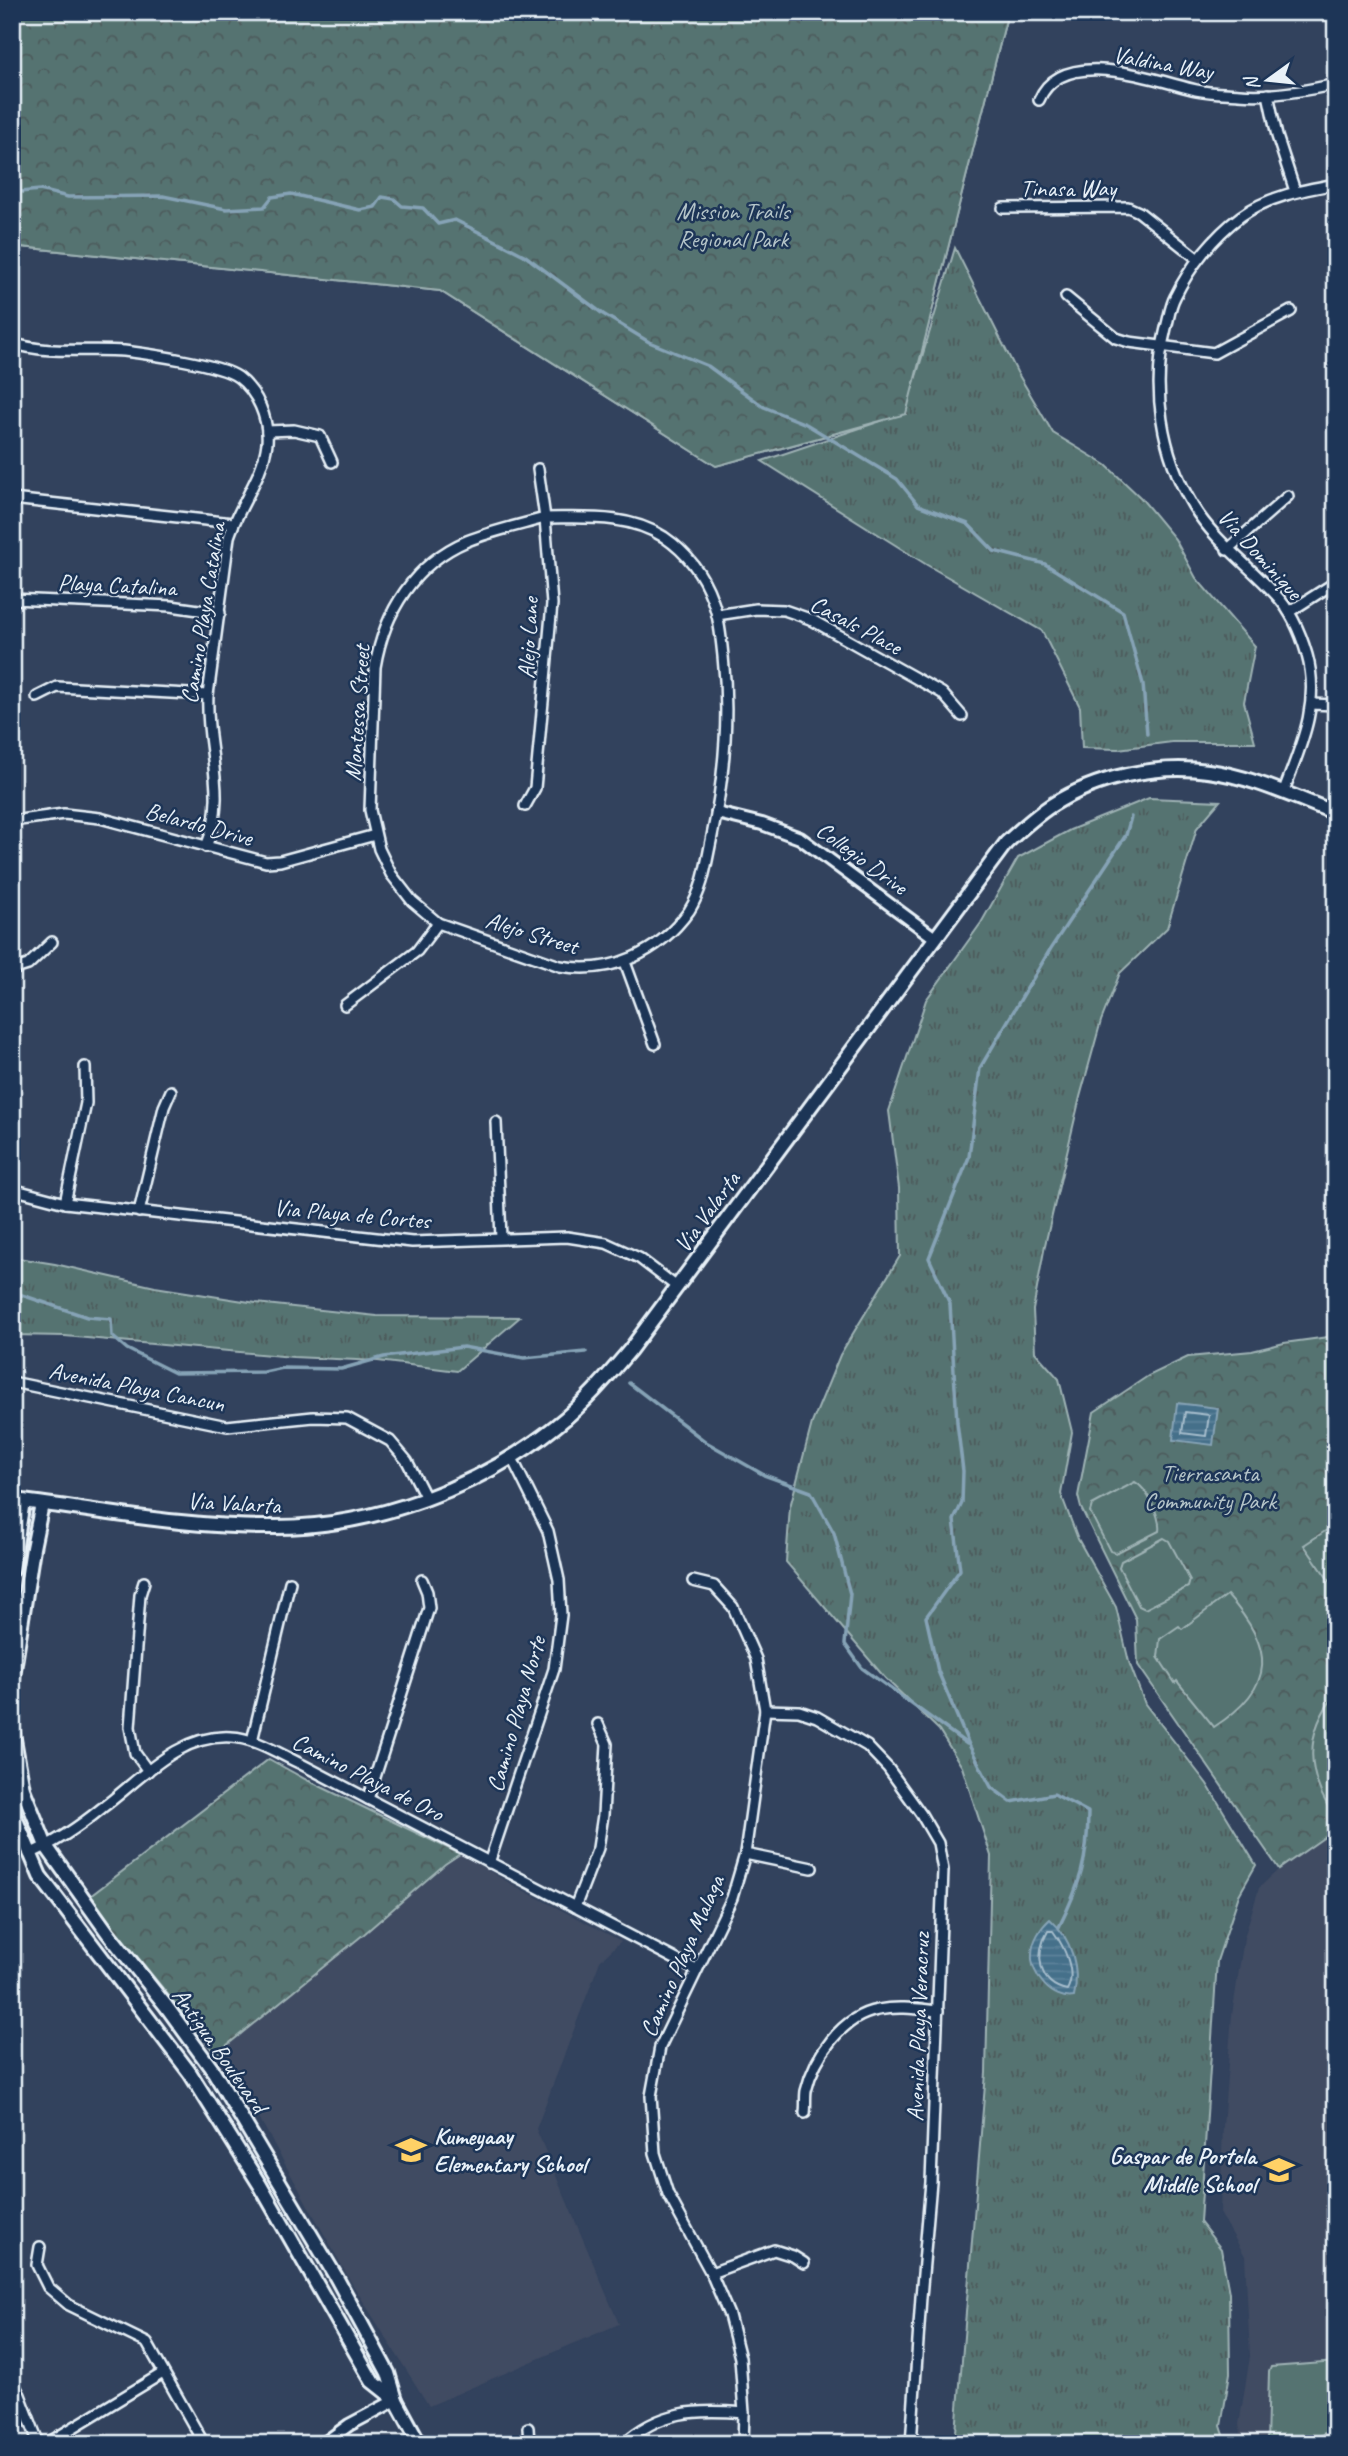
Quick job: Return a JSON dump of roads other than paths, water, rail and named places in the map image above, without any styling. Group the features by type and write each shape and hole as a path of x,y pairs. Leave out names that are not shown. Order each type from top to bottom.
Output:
{"main road":[{"name":"Via Valarta","path":"18,1500 215,1525 280,1527 347,1521 375,1515 462,1483 511,1457 556,1426 598,1387 630,1350 1006,843 1033,818 1054,803 1091,786 1157,770 1208,771 1234,776 1336,814"},
{"path":"12,1570 18,1500"},
{"path":"12,1682 42,1504"},
{"name":"Antigua Boulevard","path":"12,1728 23,1788 46,1846 108,1933 214,2071 294,2204 388,2373 396,2400 421,2444"},
{"name":"Antigua Boulevard","path":"12,1811 40,1876 180,2060 267,2198 372,2381 396,2400"},
{"path":"180,2060 191,2055 202,2056"},
{"path":"267,2198 278,2203 294,2204"}],"street":[{"name":"Valdina Way","path":"1039,100 1051,81 1066,72 1077,71 1138,74 1198,90 1243,94 1304,91 1336,84"},
{"path":"1268,94 1277,136 1295,191"},
{"name":"Via Dominique","path":"1283,793 1308,725 1311,677 1307,656 1289,612 1277,596 1227,550 1193,507 1170,456 1159,402 1161,346 1174,299 1198,259 1217,237 1243,215 1284,194 1336,184"},
{"name":"Tinasa Way","path":"1003,208 1128,207 1139,212 1198,259"},
{"path":"1066,297 1116,338 1214,353 1291,312"},
{"path":"12,343 45,349 123,351 216,367 237,377 253,393 263,412 267,431 294,430 320,436 332,462"},
{"name":"Camino Playa Catalina","path":"206,847 213,832 218,797 207,718 208,695 229,537 233,523 260,469 267,445 267,431"},
{"name":"Alejo Lane","path":"525,806 535,788 552,604 538,469"},
{"path":"1227,550 1288,496"},
{"path":"12,499 233,523"},
{"name":"Montessa Street","path":"375,835 370,810 375,667 379,645 390,615 414,579 449,551 482,536 545,518 608,518 631,522 653,531 675,545 694,565 708,589 717,615 727,689 724,770 717,813"},
{"path":"1289,612 1336,582"},
{"name":"Playa Catalina","path":"12,599 171,606 220,613"},
{"name":"Casals Place","path":"717,615 756,609 784,610 810,619 942,693 962,716"},
{"path":"37,697 57,687 208,695"},
{"path":"1311,704 1336,705"},
{"name":"Alejo Street","path":"375,835 387,869 401,889 438,923 560,967 589,969 625,962 660,942 689,910 703,884 717,813"},
{"name":"Collegio Drive","path":"717,813 762,824 800,838 935,938"},
{"name":"Belardo Drive","path":"12,821 64,814 100,818 266,862 280,862 375,835"},
{"path":"345,1005 417,951 438,923"},
{"path":"12,970 28,965 52,942"},
{"path":"625,962 655,1045"},
{"path":"65,1203 86,1103 85,1067"},
{"path":"139,1212 170,1091"},
{"path":"496,1122 501,1238"},
{"name":"Via Playa de Cortes","path":"12,1189 65,1203 412,1242 567,1237 606,1243 639,1258 677,1287"},
{"name":"Avenida Playa Cancun","path":"12,1382 227,1426 313,1417 348,1418 390,1441 407,1461 426,1498"},
{"name":"Camino Playa Norte","path":"489,1863 554,1669 561,1615 558,1572 548,1531 511,1457"},
{"path":"368,1799 429,1608 422,1580"},
{"path":"252,1741 290,1581"},
{"name":"Camino Playa Malaga","path":"692,1581 714,1586 733,1607 756,1659 765,1710 745,1854 732,1899 660,2047 651,2096 655,2153 667,2194 710,2273 729,2315 740,2358 743,2444"},
{"path":"144,1582 140,1595 130,1727 135,1753 148,1771"},
{"name":"Avenida Playa Veracruz","path":"765,1710 799,1711 817,1717 867,1746 888,1768 938,1843 943,1871 931,2182 911,2444"},
{"path":"575,1907 598,1848 601,1826 607,1744 598,1724"},
{"name":"Camino Playa de Oro","path":"29,1854 46,1846 103,1808 179,1749 210,1738 232,1737 252,1741 301,1764 696,1970"},
{"path":"745,1854 812,1868"},
{"path":"806,2113 806,2092 818,2064 832,2038 856,2017 877,2010 900,2008 938,2011"},
{"path":"40,2247 37,2265 48,2287 69,2305 147,2343 204,2444"},
{"path":"710,2273 774,2250 804,2263"},
{"path":"46,2444 163,2373"},
{"path":"12,2381 39,2444"},
{"path":"323,2444 349,2425 396,2400"},
{"path":"623,2444 634,2434 657,2421 680,2413 744,2413"},
{"path":"528,2428 529,2444"}],"water":[{"path":"1177,1403 1218,1408 1213,1445 1173,1440"},
{"path":"1050,1919 1069,1945 1076,1975 1074,1997 1058,1995 1051,1991 1039,1978 1032,1962 1034,1944 1040,1930"}],"waterway":[{"path":"12,186 20,192 40,190 68,197 163,196 226,209 264,207 272,197 291,194 360,210 375,207 382,197 394,199 402,206 423,208 438,224 455,220 524,255 603,314 649,342 708,366 764,407 806,424 897,479 918,505 968,524 994,551 1045,564 1123,612 1143,684 1147,734"},
{"path":"1059,1927 1081,1871 1088,1812 1054,1794 1011,1802 991,1787 969,1745 938,1671 926,1617 960,1570 954,1520 962,1503 963,1471 957,1422 950,1304 929,1258 969,1157 980,1068 1051,948 1126,835 1131,817"},
{"path":"13,1292 87,1317 111,1319 112,1336 127,1349 175,1373 264,1372 283,1368 341,1369 384,1357 463,1347 524,1358 586,1352"},
{"path":"629,1383 706,1442 764,1475 811,1492 834,1533 850,1594 845,1644 862,1668 967,1744"}],"place":[{"name":"Kumeyaay Elementary School","path":"411,2150"},
{"name":"Gaspar de Portola Middle School","path":"1279,2170"}],"park label":[{"name":"Mission Trails Regional Park","path":"733,225"},
{"name":"Tierrasanta Community Park","path":"1210,1487"}]}
